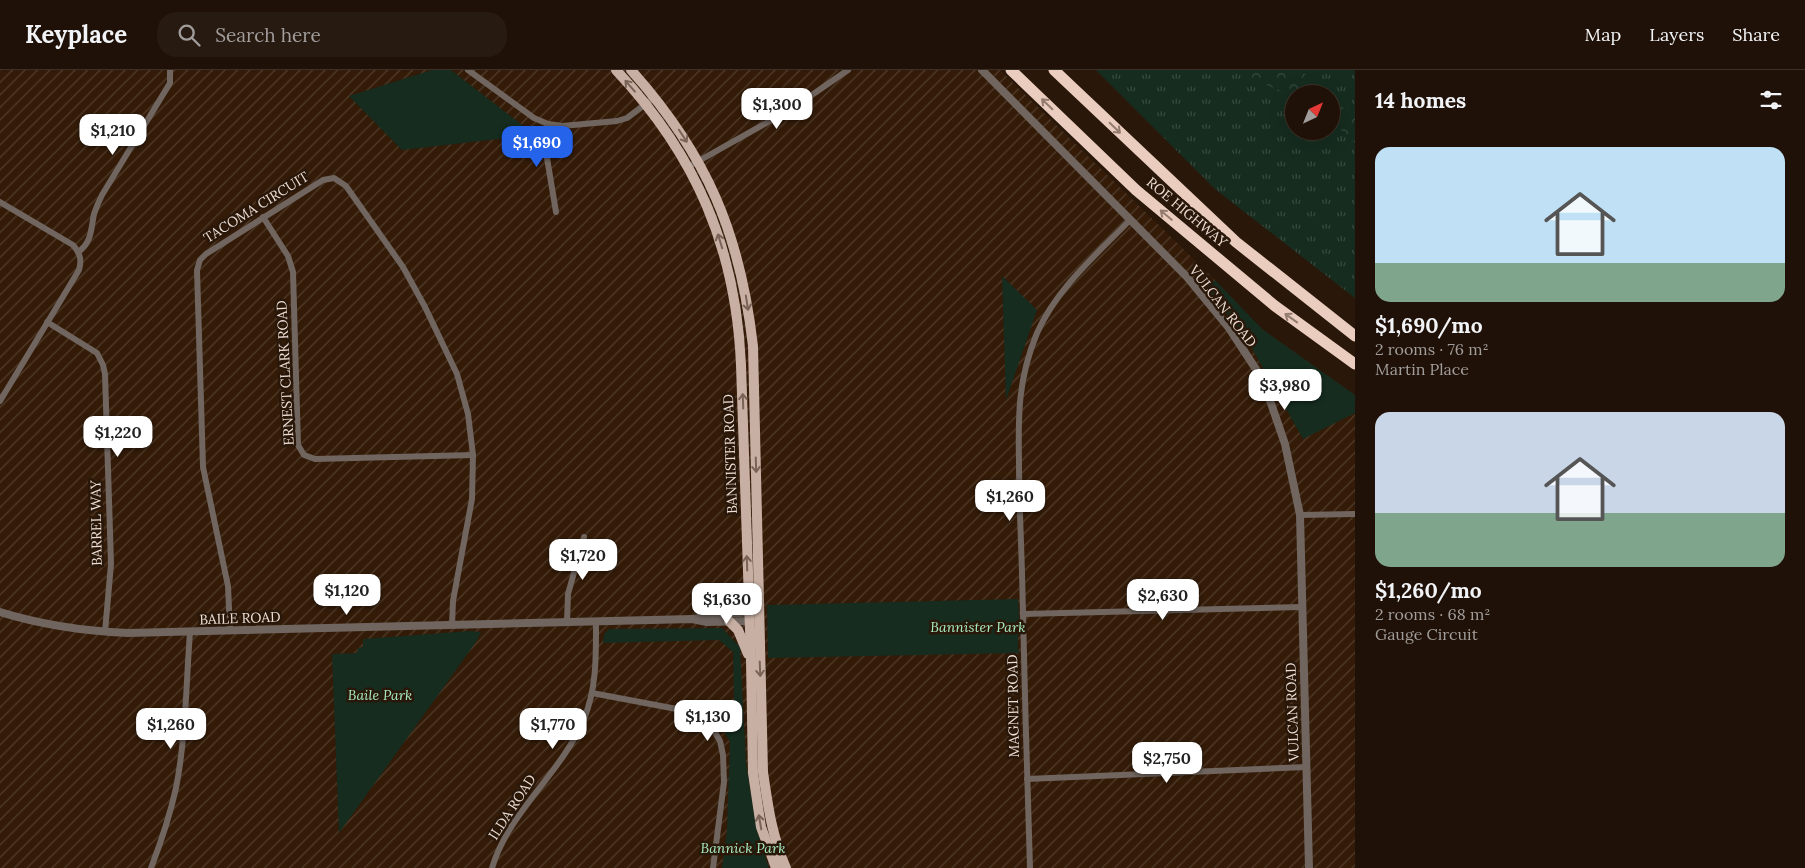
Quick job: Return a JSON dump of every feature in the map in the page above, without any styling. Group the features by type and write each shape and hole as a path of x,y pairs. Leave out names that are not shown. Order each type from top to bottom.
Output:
{"highway":[{"name":"ROE HIGHWAY","path":"1011,70 1136,190 1276,306 1355,364"},
{"name":"ROE HIGHWAY","path":"1054,70 1236,242 1355,336"}],"main road":[{"name":"BANNISTER ROAD","path":"616,70 646,104 675,144 688,167 711,213 730,276 737,311 742,365 763,772 771,825 778,850 786,868"},
{"name":"BANNISTER ROAD","path":"631,70 655,97 684,136 711,186 729,229 750,319 754,384 754,616 751,660 753,773 761,827 776,868"},
{"path":"729,621 738,630 751,660"}],"street":[{"path":"78,252 87,244 90,237 94,214 102,195 170,83 170,70"},
{"path":"468,70 534,118 548,124 562,126 617,121 627,118 655,97"},
{"path":"688,167 793,108 848,70"},
{"name":"VULCAN ROAD","path":"982,70 1187,277 1229,328 1263,380 1285,444 1300,515 1309,868"},
{"path":"548,124 544,146 556,212"},
{"name":"TACOMA CIRCUIT","path":"230,631 228,586 203,467 197,270 200,260 206,254 323,180 334,178 346,186 403,266 444,343 457,374 468,414 473,455 472,499 453,600 452,625"},
{"path":"0,202 73,245 81,260 79,270 0,401"},
{"name":"ERNEST CLARK ROAD","path":"263,217 288,256 293,272 298,446 304,455 315,459 473,455"},
{"name":"MAGNET ROAD","path":"1030,868 1018,417 1020,391 1037,332 1060,294 1072,278 1130,220"},
{"name":"BARREL WAY","path":"47,322 96,353 103,365 105,374 110,564 105,632"},
{"path":"1300,515 1355,514"},
{"path":"567,622 568,594 584,537"},
{"path":"1023,614 1302,606"},
{"name":"BAILE ROAD","path":"0,612 46,625 105,632 190,632 596,622 692,619 708,615 754,616"},
{"name":"BAILE ROAD","path":"692,619 707,622 729,621 754,616"},
{"name":"ILDA ROAD","path":"492,868 501,844 517,817 560,759 577,732 592,693 596,661 596,622"},
{"path":"151,868 166,827 176,788 181,753 190,632"},
{"path":"592,693 682,710 700,717 712,729 720,741 723,754 724,782 713,868"},
{"path":"1027,778 1306,767"}],"shaded area":[{"path":"0,70 1000,70 1215,280 1262,329 1355,395 1355,868 0,868"}],"green space":[{"path":"432,70 451,70 535,135 402,150 349,96"},
{"path":"1096,70 1355,70 1355,298 1215,189"},
{"path":"1236,70 1300,70 1319,85 1285,85 1285,92"},
{"path":"1340,105 1355,118 1355,143 1340,129"},
{"path":"1002,276 1037,310 1006,400"},
{"path":"1215,280 1262,329 1355,395 1355,413 1303,439 1251,347 1233,321 1205,289"},
{"name":"Bannister Park","path":"1018,599 1020,634 1018,636 1018,649 1020,653 768,658 767,605"},
{"name":"Bannick Park","path":"722,628 740,647 746,763 757,831 769,868 722,868 727,830 730,742 719,722 707,709 734,700 733,652 719,640 603,643 604,634 609,629"},
{"name":"Baile Park","path":"470,631 481,632 476,642 339,833 332,654 357,653 358,648 363,647 363,639"}]}
